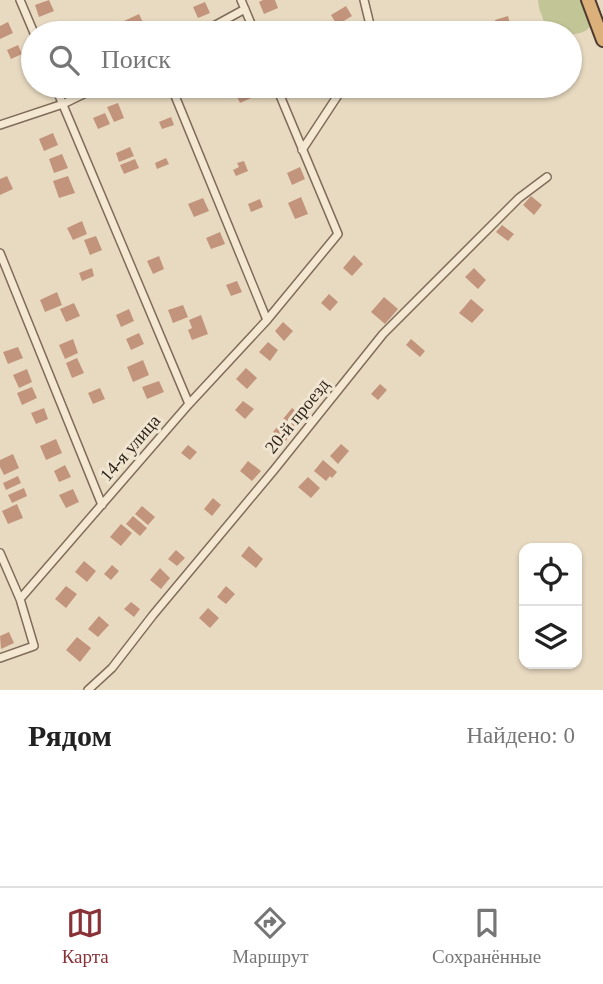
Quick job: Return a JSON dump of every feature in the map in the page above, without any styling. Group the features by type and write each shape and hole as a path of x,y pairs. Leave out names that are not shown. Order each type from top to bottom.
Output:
{"highway":[{"path":"588,0 602,36"}],"street":[{"path":"20,0 29,21"},
{"path":"241,0 250,21"},
{"path":"364,0 369,21"},
{"path":"223,21 245,9"},
{"path":"60,98 190,404"},
{"path":"0,125 75,98"},
{"path":"176,98 267,320"},
{"path":"281,98 302,150"},
{"path":"302,150 336,98"},
{"name":"14-я улица","path":"19,599 267,320 338,234 302,150"},
{"name":"20-й проезд","path":"88,690 113,668 153,615 383,334 519,198 547,177"},
{"path":"0,253 102,505"},
{"path":"0,552 34,646 0,658"}],"green space":[{"path":"538,0 582,0 592,23 582,32 582,21 544,21"}],"building":[{"path":"49,0 54,11 39,17 35,5"},
{"path":"275,0 278,8 264,14 259,2"},
{"path":"205,2 210,13 198,18 193,7"},
{"path":"346,6 352,16 344,21 335,21 331,15"},
{"path":"139,14 142,21 124,21"},
{"path":"508,16 509,21 495,21"},
{"path":"8,22 13,33 0,39 0,26"},
{"path":"18,45 21,54 11,59 7,50"},
{"path":"238,98 251,98 240,103"},
{"path":"118,103 124,118 114,122 107,107"},
{"path":"105,113 110,124 98,129 93,118"},
{"path":"171,117 174,125 162,129 159,122"},
{"path":"53,133 58,145 44,151 39,139"},
{"path":"130,147 134,156 119,162 116,153"},
{"path":"62,154 68,168 54,173 49,159"},
{"path":"166,158 169,164 157,169 155,163"},
{"path":"135,159 139,168 124,174 120,165"},
{"path":"244,161 248,171 236,176 233,170 239,167 237,163"},
{"path":"300,167 305,179 292,185 287,173"},
{"path":"7,176 13,189 0,195 0,179"},
{"path":"68,176 75,193 59,198 53,181"},
{"path":"531,196 542,205 534,215 523,205"},
{"path":"301,197 308,214 295,219 288,203"},
{"path":"203,198 209,211 194,217 188,204"},
{"path":"260,199 263,207 251,212 248,204"},
{"path":"82,221 87,234 73,240 67,228"},
{"path":"502,225 514,234 508,241 496,232"},
{"path":"220,232 225,244 211,249 206,238"},
{"path":"96,236 102,250 90,255 84,240"},
{"path":"354,255 363,264 352,276 343,268"},
{"path":"159,256 164,269 153,274 147,261"},
{"path":"92,268 94,276 82,281 79,273"},
{"path":"474,268 486,280 478,289 465,277"},
{"path":"237,281 242,292 231,296 226,285"},
{"path":"57,292 62,305 45,312 40,300"},
{"path":"329,294 338,302 330,311 321,303"},
{"path":"384,297 398,309 385,324 371,312"},
{"path":"471,299 484,310 472,323 459,313"},
{"path":"74,303 80,316 66,322 60,309"},
{"path":"183,305 188,317 173,323 168,310"},
{"path":"129,309 134,321 121,327 116,315"},
{"path":"201,315 208,334 192,340 188,330 192,328 189,320"},
{"path":"283,322 293,331 284,341 275,331"},
{"path":"139,333 144,344 131,350 126,339"},
{"path":"73,339 78,353 65,359 59,345"},
{"path":"411,339 425,351 420,357 406,345"},
{"path":"268,342 278,350 270,361 259,352"},
{"path":"18,347 23,358 8,364 3,352"},
{"path":"77,358 84,373 72,378 66,363"},
{"path":"143,360 149,375 133,382 127,367"},
{"path":"246,368 257,378 247,389 236,379"},
{"path":"27,369 32,382 19,388 13,375"},
{"path":"159,381 164,392 147,399 142,387"},
{"path":"380,384 387,390 378,400 371,394"},
{"path":"32,387 37,398 22,405 17,393"},
{"path":"100,388 105,399 93,404 88,393"},
{"path":"243,401 254,409 245,419 235,410"},
{"path":"44,408 48,419 36,424 31,413"},
{"path":"292,408 303,417 294,428 283,419"},
{"path":"281,422 293,432 285,442 273,432"},
{"path":"56,439 62,453 46,460 40,446"},
{"path":"341,444 349,451 338,464 330,456"},
{"path":"188,445 197,452 190,460 181,453"},
{"path":"13,454 19,468 4,475 0,460"},
{"path":"323,460 337,472 326,481 314,471"},
{"path":"248,461 261,471 252,481 240,471"},
{"path":"65,465 71,477 59,482 54,471"},
{"path":"18,476 21,483 6,490 3,483"},
{"path":"308,477 320,488 311,498 298,487"},
{"path":"24,488 27,496 12,503 8,495"},
{"path":"73,489 79,502 66,508 59,495"},
{"path":"213,498 221,505 212,516 204,509"},
{"path":"17,504 23,518 8,524 2,511"},
{"path":"142,506 155,517 148,525 135,514"},
{"path":"133,516 147,528 140,536 126,524"},
{"path":"121,524 132,533 121,546 110,537"},
{"path":"249,546 263,559 256,568 241,556"},
{"path":"176,550 185,558 177,566 168,559"},
{"path":"84,561 96,571 87,582 75,572"},
{"path":"112,565 119,571 111,580 104,574"},
{"path":"160,568 170,578 161,589 150,580"},
{"path":"66,586 77,594 66,608 55,599"},
{"path":"226,586 235,594 226,604 217,597"},
{"path":"131,602 140,609 134,617 124,609"},
{"path":"208,608 219,618 210,628 199,618"},
{"path":"99,616 109,625 98,637 88,629"},
{"path":"9,632 14,643 1,649 0,636"},
{"path":"77,637 91,648 80,662 66,650"}]}
